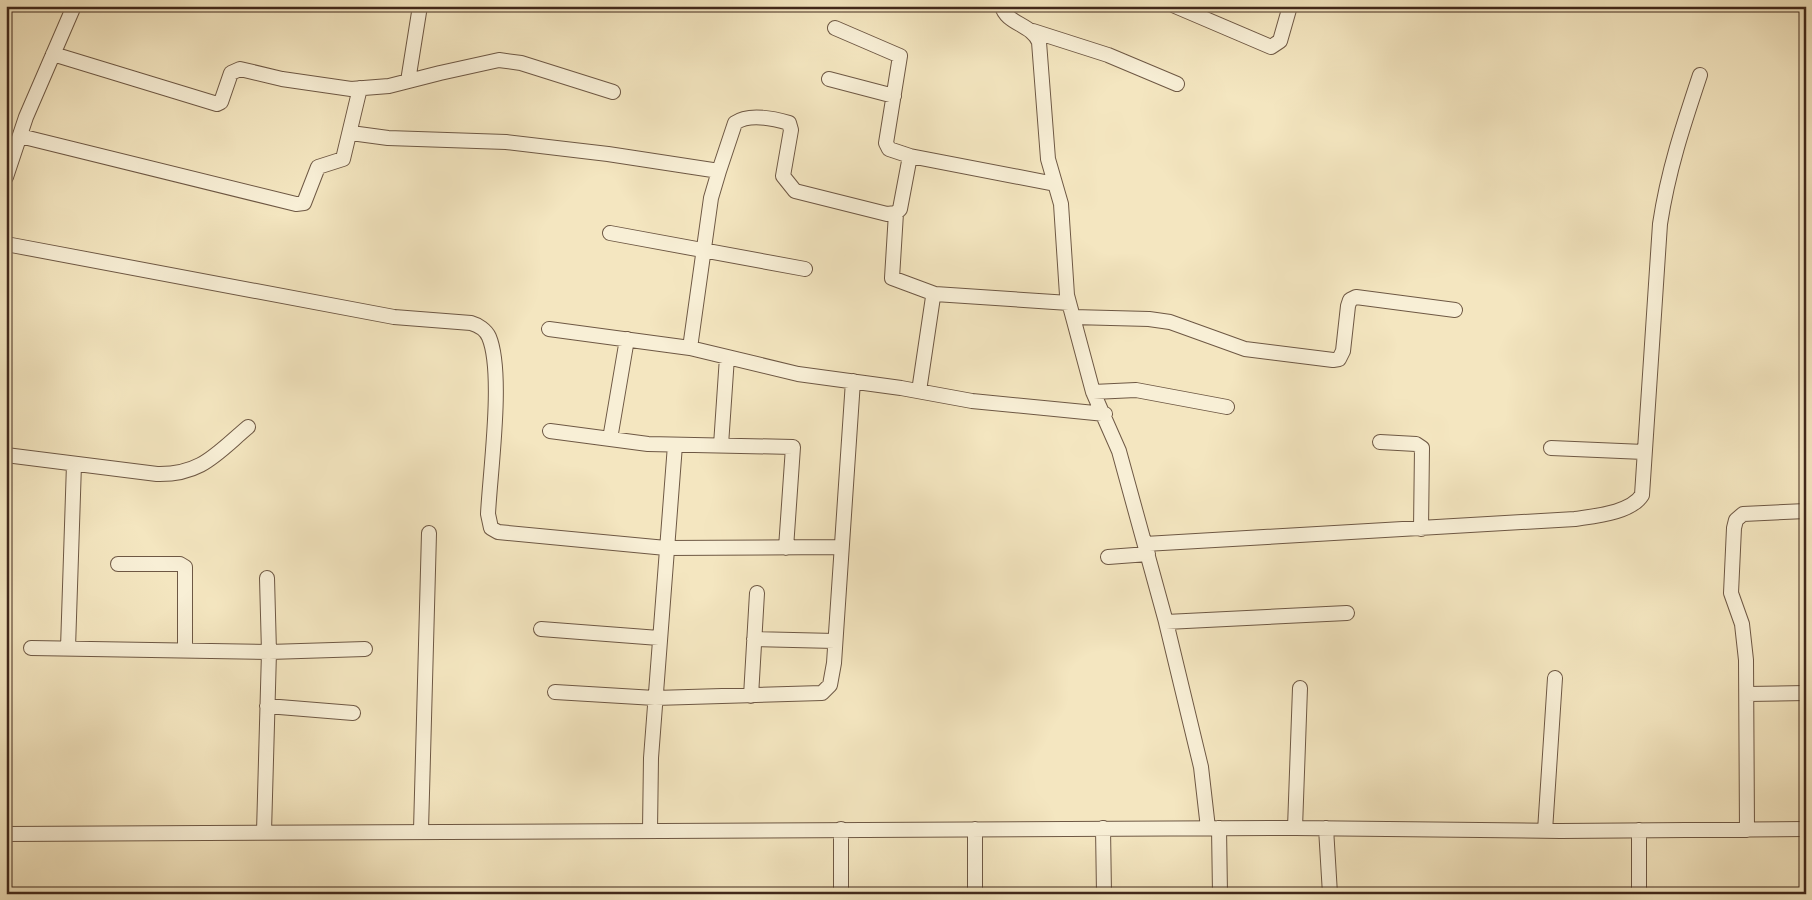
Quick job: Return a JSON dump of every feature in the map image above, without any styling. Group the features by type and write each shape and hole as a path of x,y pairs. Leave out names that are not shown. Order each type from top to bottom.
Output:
{"street":[{"path":"6,177 11,149 20,136 74,6"},
{"path":"408,81 420,6"},
{"path":"1002,6 1007,16 1033,31 1108,55 1177,84"},
{"path":"1174,6 1271,47 1280,41 1290,6"},
{"path":"835,28 900,56 886,143 889,149 910,156 1055,184"},
{"path":"1033,31 1039,42 1048,159 1061,204 1069,303 1093,392 1105,414 1119,450 1166,622 1214,828 1220,894"},
{"path":"53,54 209,103 221,102 231,74 240,69 282,79 360,88 389,86 499,60 521,63 613,92"},
{"path":"1108,557 1146,549 1575,519 1618,510 1633,504 1642,495 1660,224 1665,191 1675,148 1700,75"},
{"path":"829,79 894,96"},
{"path":"20,136 296,204 304,203 308,197 318,166 343,159 360,88"},
{"path":"690,348 711,198 735,123 750,117 788,123 791,130 783,176 795,191 887,214 896,213"},
{"path":"351,132 388,138 506,142 608,154 719,171"},
{"path":"910,156 900,209 896,213 892,278 935,294 940,292 1069,303"},
{"path":"610,233 805,269"},
{"path":"6,244 394,317 479,325 488,336 493,358 495,390 488,514 492,528 498,532 666,548 840,547"},
{"path":"919,391 935,294"},
{"path":"1073,317 1163,321 1188,327 1231,346 1333,360 1340,359 1343,351 1348,306 1350,300 1356,297 1455,310"},
{"path":"549,329 690,348 798,374 919,391 972,401 1105,414"},
{"path":"610,439 627,339"},
{"path":"721,445 727,357"},
{"path":"555,692 654,698 751,696 822,693 830,685 835,641 840,547 853,381"},
{"path":"1093,392 1136,390 1227,407"},
{"path":"6,455 177,475 195,469 207,462 248,427"},
{"path":"550,431 648,444 794,447 786,548"},
{"path":"1380,442 1416,444 1422,448 1421,529"},
{"path":"650,830 650,758 675,444"},
{"path":"1551,448 1644,452"},
{"path":"68,648 74,464"},
{"path":"1747,830 1747,694 1744,636 1731,593 1736,520 1744,514 1806,511"},
{"path":"421,830 429,533"},
{"path":"118,564 180,564 185,567 185,651"},
{"path":"264,832 269,652 267,578"},
{"path":"751,696 757,593"},
{"path":"1166,622 1347,613"},
{"path":"541,629 659,638"},
{"path":"754,639 835,641"},
{"path":"31,648 269,652 366,649"},
{"path":"1545,831 1555,678"},
{"path":"1295,828 1300,688"},
{"path":"1747,694 1806,693"},
{"path":"267,706 353,713"},
{"path":"1103,828 1104,894"},
{"path":"6,834 421,830 1103,828 1326,828 1545,831 1806,829"},
{"path":"1326,828 1330,894"},
{"path":"841,829 841,894"},
{"path":"975,894 976,829"},
{"path":"1639,830 1639,894"}]}
